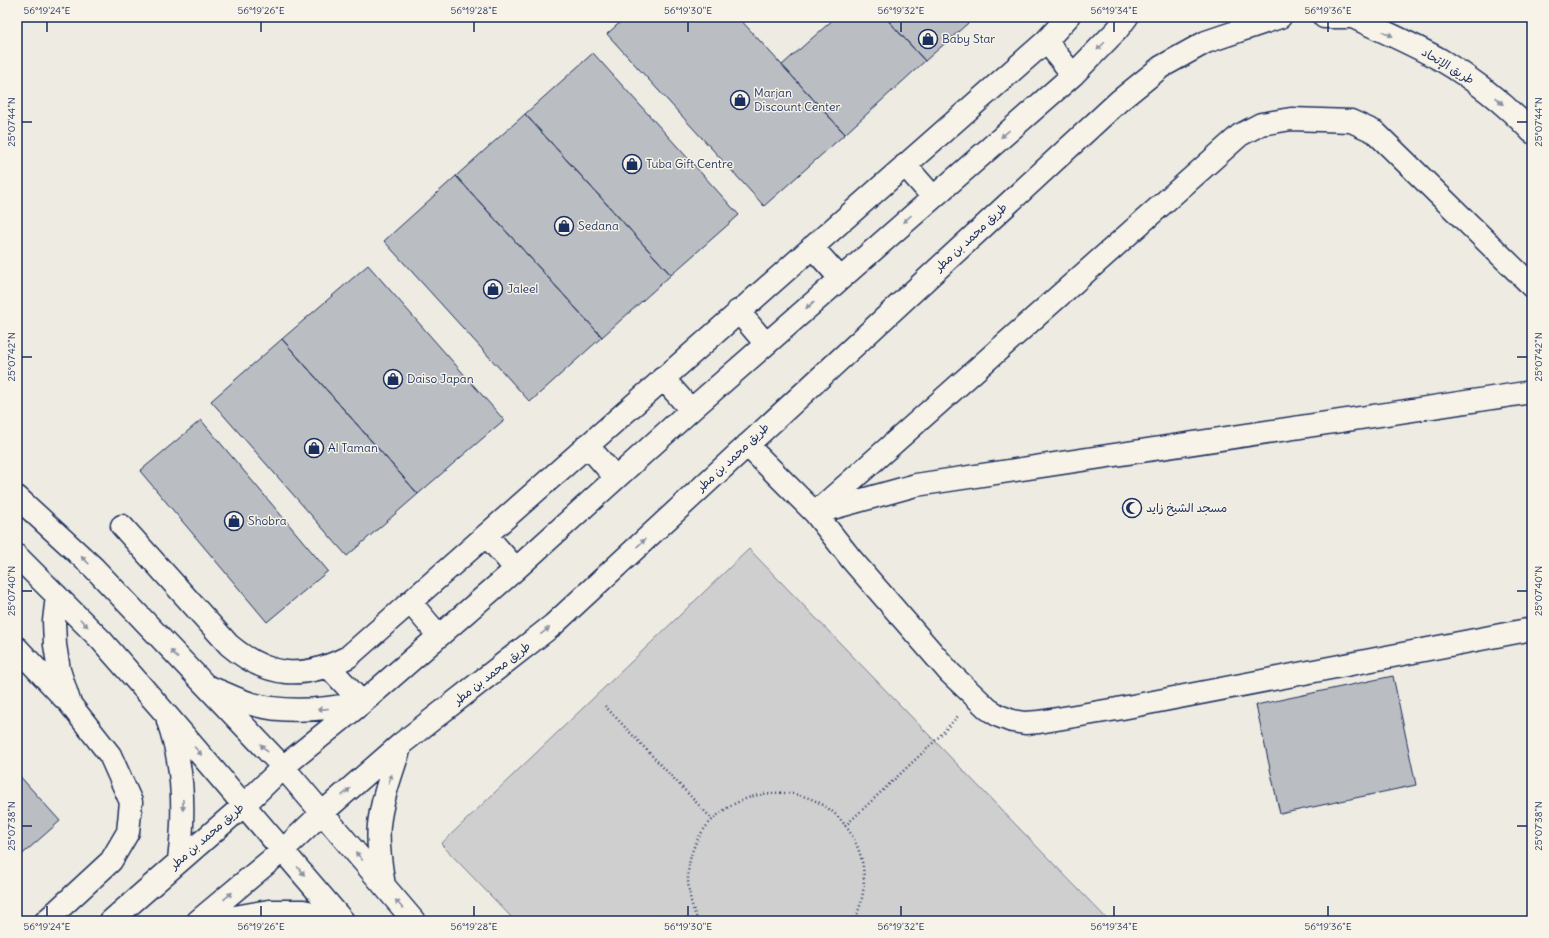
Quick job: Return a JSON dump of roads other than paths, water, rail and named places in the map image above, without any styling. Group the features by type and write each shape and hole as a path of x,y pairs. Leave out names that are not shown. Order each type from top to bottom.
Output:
{"street":[{"path":"122,526 229,646 244,657 260,666 278,672 297,673 315,671 329,667 348,657 738,311 1046,41 1068,17"},
{"name":"طريق محمد بن مطر","path":"111,921 244,804 283,767 362,703 516,569 691,410 1073,75 1117,30 1127,17"},
{"name":"طريق محمد بن مطر","path":"198,921 283,850 322,812 401,744 553,625 1131,91 1161,67 1206,42 1280,17"},
{"path":"1324,17 1354,17"},
{"name":"طريق اﻹتحاد","path":"1354,17 1440,59 1455,68 1488,92 1532,132"},
{"path":"1046,41 1073,75"},
{"path":"815,513 1240,135 1261,124 1291,118 1324,118 1351,121 1375,132 1532,286"},
{"path":"905,164 933,197"},
{"path":"812,247 840,278"},
{"path":"738,311 766,344"},
{"path":"663,378 691,410"},
{"path":"815,513 916,485 1532,392"},
{"path":"587,445 616,478"},
{"path":"747,445 815,513 852,560 950,673 988,709 1012,721 1025,723 1039,722 1117,709 1532,629"},
{"path":"17,497 94,568 283,767 414,921"},
{"path":"486,535 516,569"},
{"path":"17,556 101,640 244,804 342,921"},
{"path":"57,596 54,621 55,645 59,670 70,704"},
{"path":"410,602 439,636"},
{"path":"17,648 70,704 110,755 132,802 128,832 111,862 46,921"},
{"path":"329,667 362,703"},
{"path":"202,683 252,704 271,708 324,710 362,703"},
{"path":"165,712 177,752 182,799 183,829 180,860"},
{"path":"384,886 380,852 379,825 384,801 401,744"},
{"path":"212,921 269,911 303,911 342,921"}],"place":[{"name":"Baby Star","path":"928,39"},
{"name":"Marjan Discount Center","path":"740,100"},
{"name":"Tuba Gift Centre","path":"632,164"},
{"name":"Sedana","path":"564,226"},
{"name":"Jaleel","path":"493,289"},
{"name":"Daiso Japan","path":"393,379"},
{"name":"Al Taman","path":"314,448"},
{"name":"مسجد الشيخ زايد","path":"1132,508"},
{"name":"Shobra","path":"234,521"}]}
